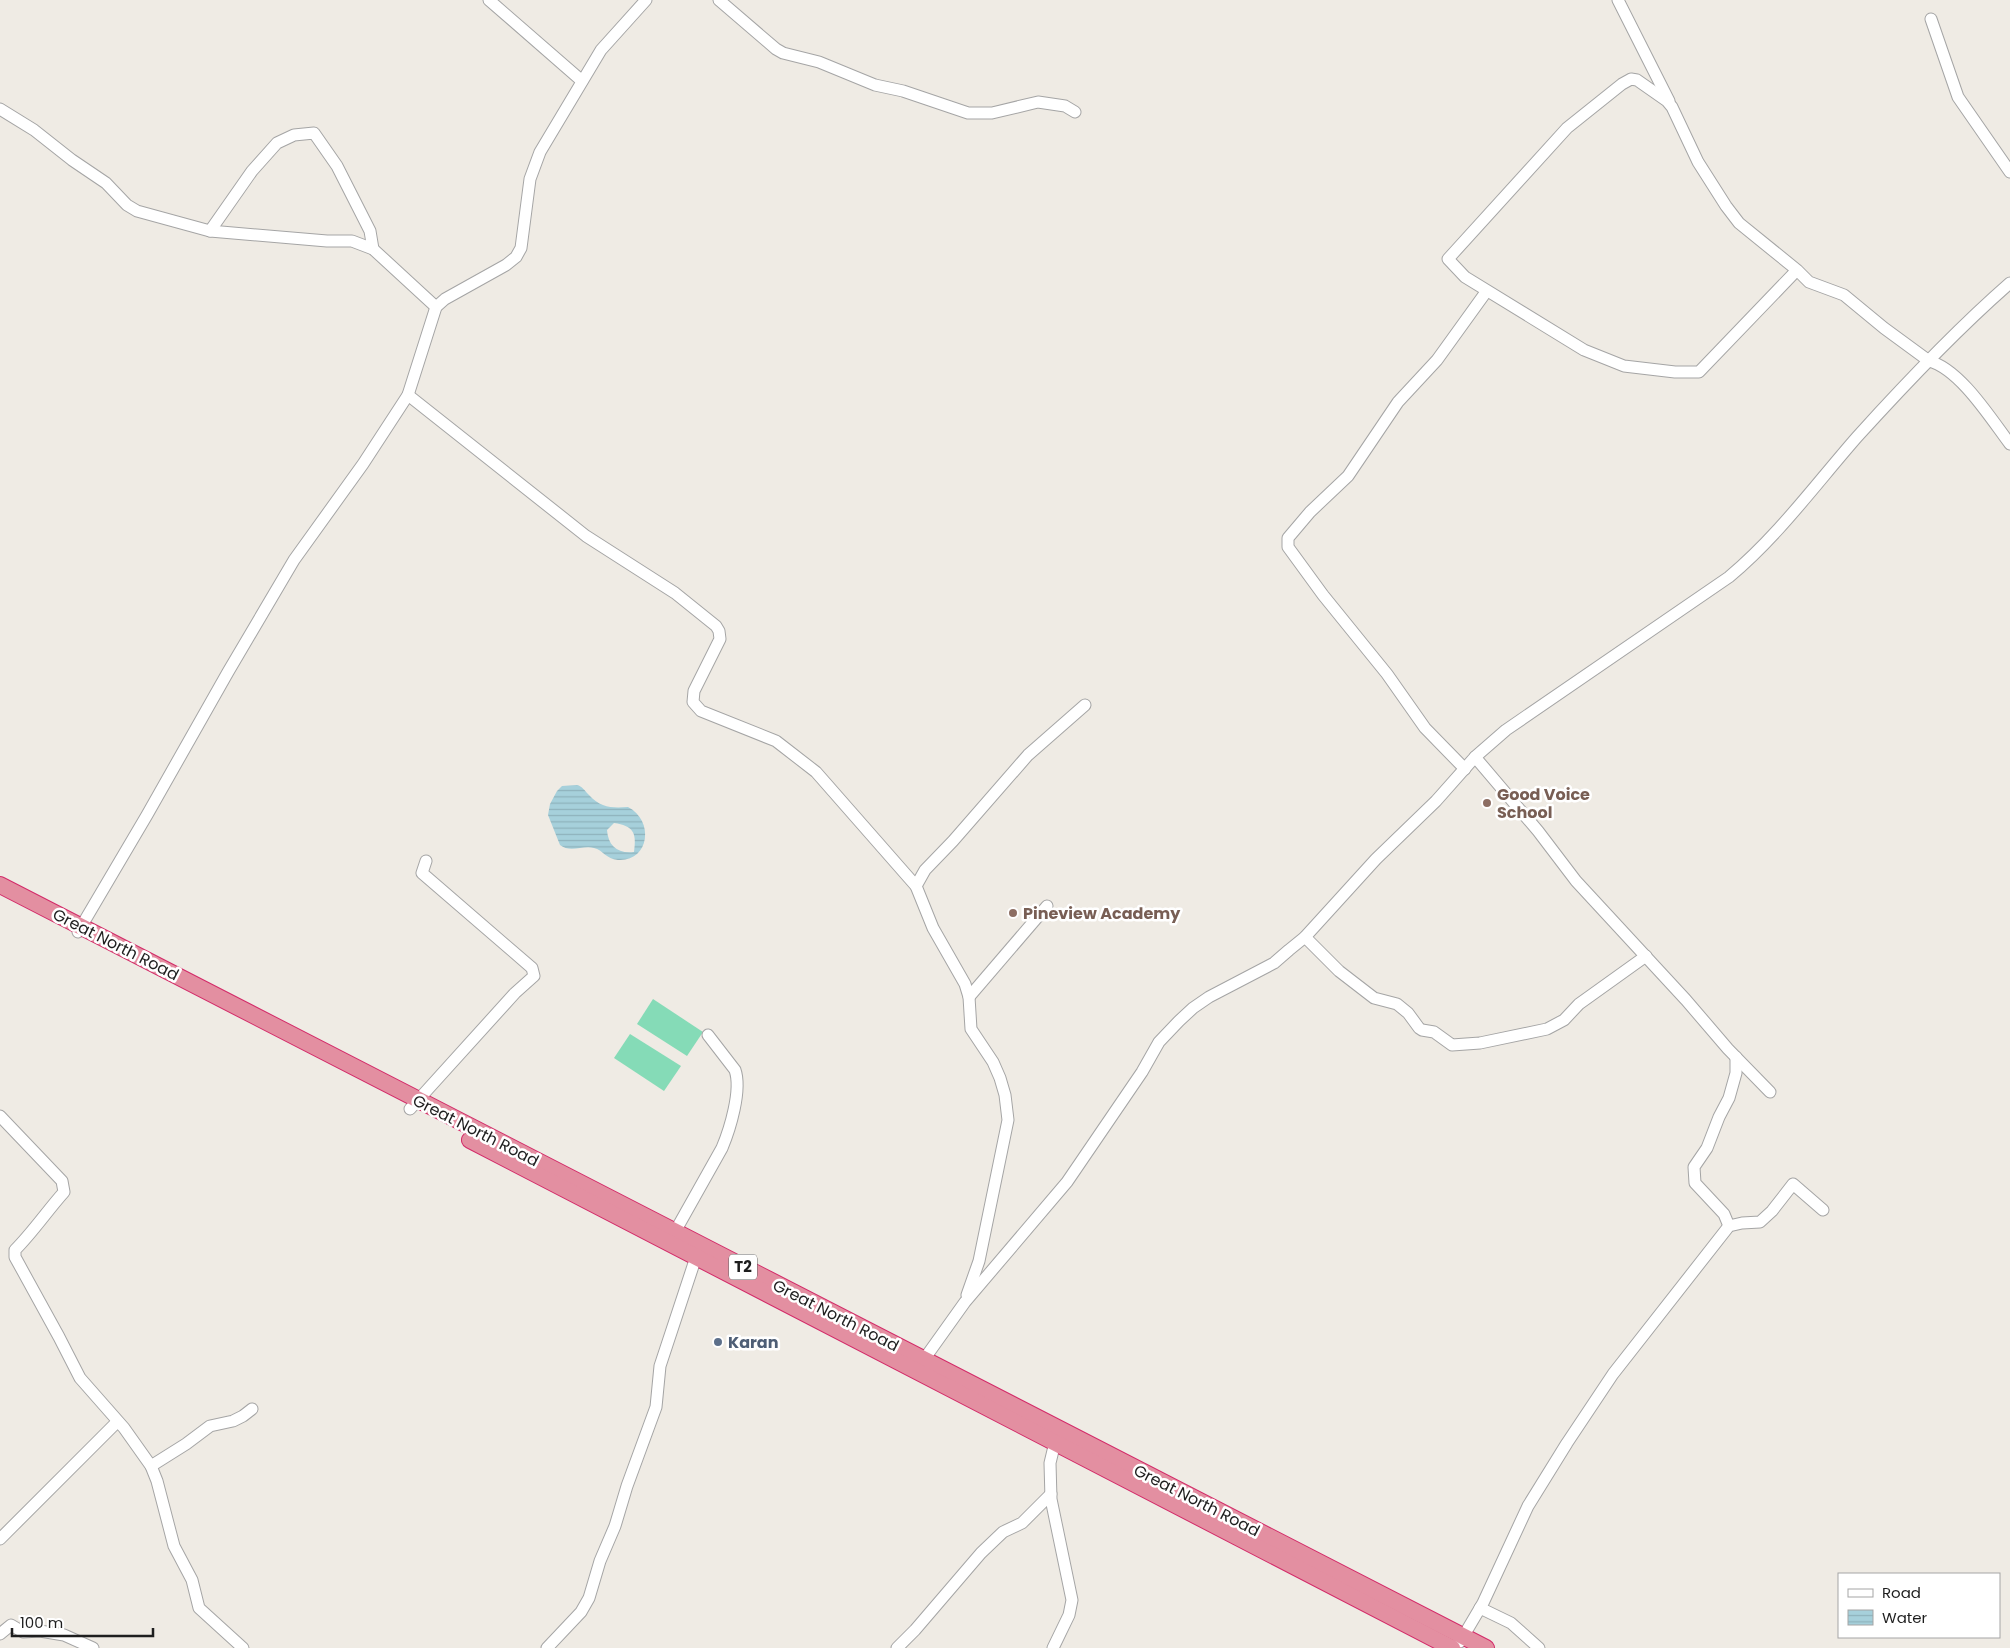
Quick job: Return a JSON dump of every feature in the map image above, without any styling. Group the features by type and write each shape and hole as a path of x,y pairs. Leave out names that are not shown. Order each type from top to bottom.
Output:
{"highway":[{"name":"Great North Road","path":"0,885 414,1104 1457,1644 1486,1648"},
{"name":"Great North Road","path":"0,894 80,929"}],"street":[{"path":"489,0 582,81"},
{"path":"719,0 783,53 819,62 875,85 903,91 968,113 992,113 1038,102 1065,106 1075,112"},
{"path":"1618,0 1698,162 1726,206 1739,222 1816,286 1844,295 1884,328 1958,380 2010,444"},
{"path":"80,929 294,560 408,395 436,307 445,299 506,265 516,257 521,248 530,179 535,161 601,50 639,2"},
{"path":"1931,20 1958,97 2010,172"},
{"path":"1672,107 1654,91 1631,79 1567,128 1448,259 1464,278 1554,330 1584,350 1624,366 1675,372 1699,372 1797,270"},
{"path":"0,109 34,130 72,160 106,183 127,206 137,212 210,231 327,241 352,241 373,249 436,307"},
{"path":"210,231 252,171 277,143 294,135 314,133 337,166 370,231 373,249"},
{"path":"921,1365 965,1302 1067,1182 1132,1087 1160,1042 1179,1020 1209,997 1274,963 1304,937 1376,859 1436,801 1475,758 1506,730 1729,577 1751,559 1797,510 1857,438 1929,361 1984,305 2010,283"},
{"path":"1465,769 1425,728 1387,674 1323,595 1288,547 1288,538 1310,512 1348,476 1398,402 1437,360 1486,292"},
{"path":"408,395 572,525 680,597 716,626 720,639 694,690 693,702 701,710 776,741 816,772 916,886 933,928 963,979 969,997 971,1029 994,1062 1006,1100 1008,1120 979,1261 965,1302"},
{"path":"916,886 925,870 953,841 1028,755 1085,705"},
{"path":"1475,758 1538,831 1576,881 1770,1092"},
{"path":"414,1104 515,993 534,976 532,968 422,873 426,861"},
{"path":"969,997 1047,906"},
{"path":"1304,937 1340,971 1374,998 1397,1004 1408,1013 1419,1028 1434,1032 1452,1044 1480,1043 1548,1028 1564,1020 1579,1004 1646,956"},
{"path":"672,1238 722,1148 736,1093 737,1077 735,1070 708,1035"},
{"path":"1729,1226 1724,1214 1695,1183 1694,1167 1707,1148 1719,1117 1729,1098 1736,1073 1736,1057"},
{"path":"0,1116 62,1181 64,1192 46,1212 31,1234 15,1250 15,1257 59,1337 74,1369 87,1388 118,1422 151,1466 174,1546 192,1580 199,1608 242,1648"},
{"path":"1457,1644 1480,1608 1528,1506 1572,1436 1613,1374 1658,1314 1729,1226 1760,1222 1772,1212 1793,1184 1823,1210"},
{"path":"547,1648 581,1612 589,1598 600,1561 618,1519 627,1486 656,1407 660,1366 698,1251"},
{"path":"151,1466 210,1426 233,1421 252,1409"},
{"path":"0,1539 118,1422"},
{"path":"1054,1648 1069,1615 1072,1600 1051,1494 1050,1463 1056,1436"},
{"path":"896,1648 915,1630 980,1553 1003,1532 1022,1523 1051,1494"},
{"path":"1480,1608 1511,1623 1539,1648"},
{"path":"0,1634 11,1625 23,1632 40,1631 64,1635 93,1648"}],"green space":[{"path":"653,999 703,1032 687,1056 637,1024"},
{"path":"630,1034 681,1066 664,1091 614,1058"}],"water":[{"path":"577,785 602,805 628,807 637,813 645,830 645,840 642,848 636,855 628,859 618,860 610,858 594,848 572,849 560,845 548,815 550,804 562,786","holes":["614,823 626,826 632,831 635,839 634,852 623,852 612,845 607,830"]}],"place":[{"name":"Good Voice School","path":"1487,803"},
{"name":"Pineview Academy","path":"1013,913"},
{"name":"Karan","path":"718,1342"}]}
